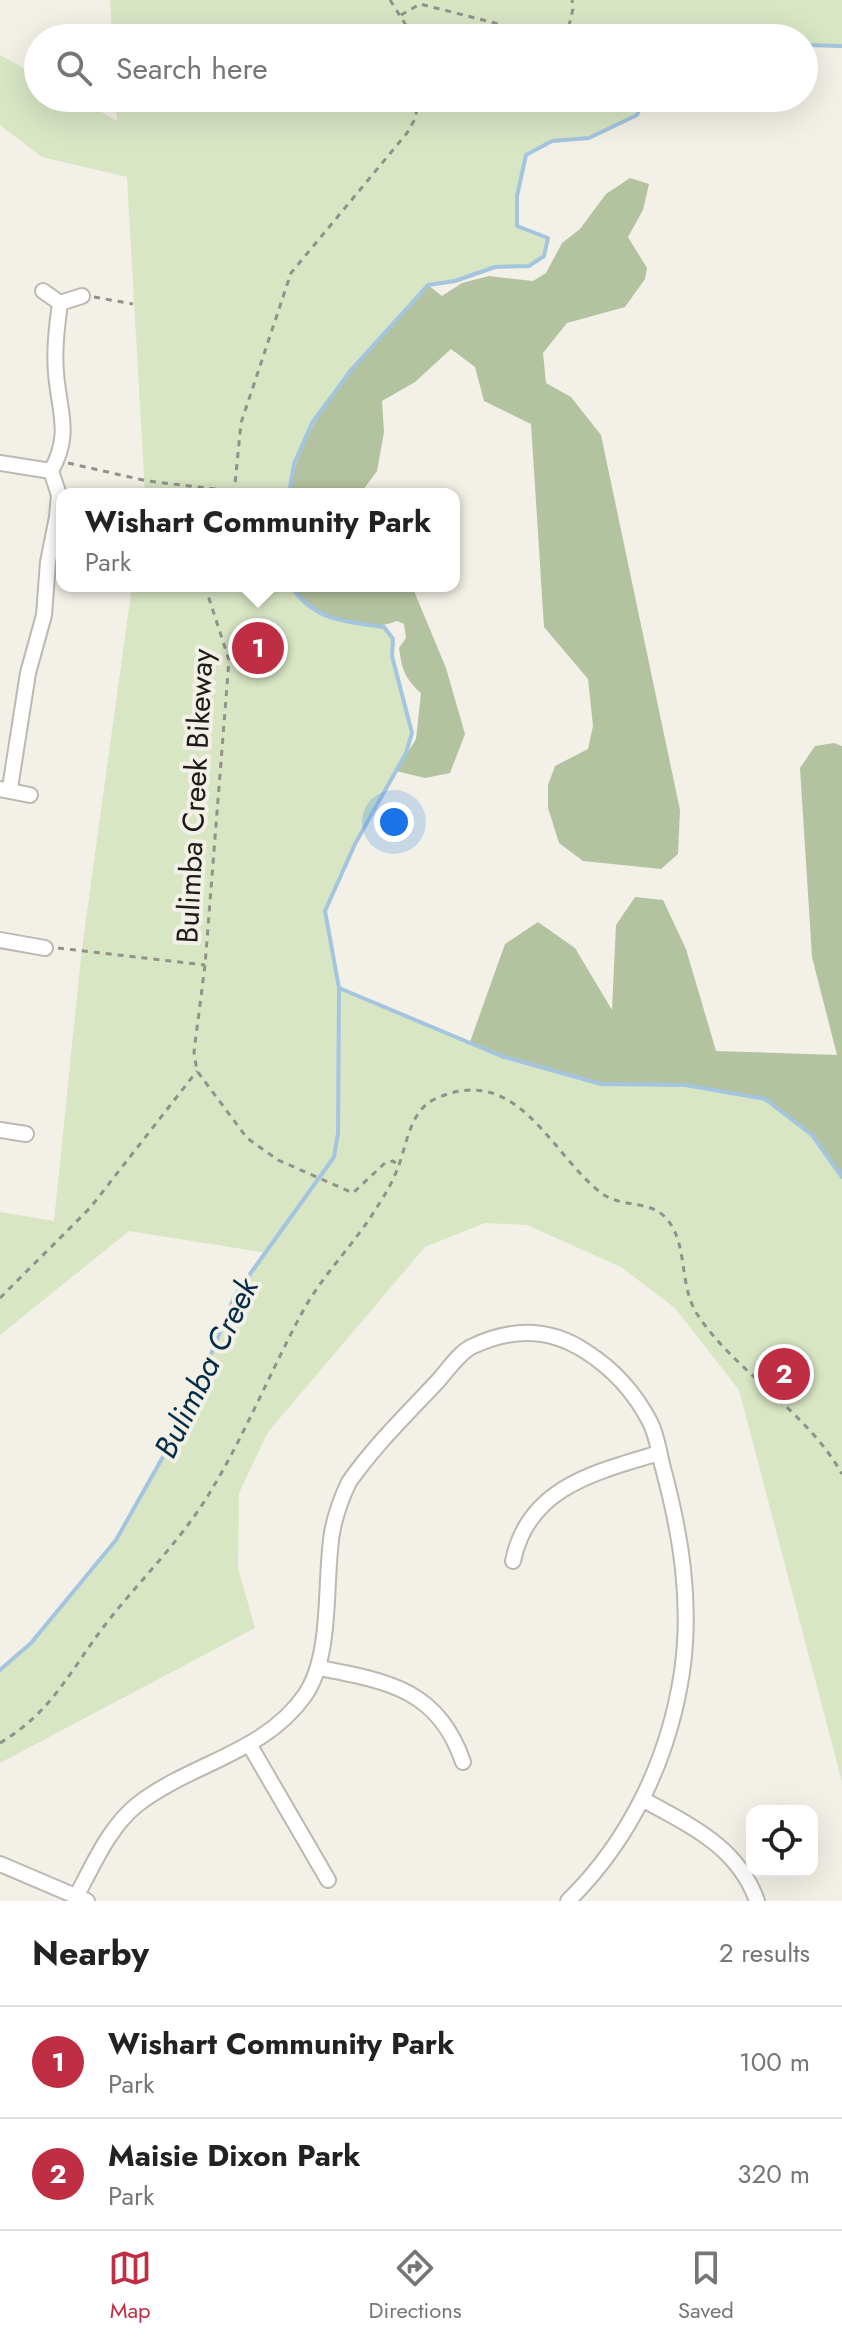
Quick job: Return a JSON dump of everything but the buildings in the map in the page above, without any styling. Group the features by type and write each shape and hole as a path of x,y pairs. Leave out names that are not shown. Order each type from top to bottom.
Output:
{"street":[{"path":"43,291 60,303"},
{"path":"60,303 82,296"},
{"path":"58,488 54,466 63,452 64,432 56,373 60,303"},
{"path":"0,463 54,466"},
{"path":"30,795 5,789 28,673 44,615 48,562 56,522"},
{"path":"0,940 45,948"},
{"path":"0,1130 26,1134"},
{"path":"0,1864 82,1898 118,1823 139,1803 249,1744 293,1711 319,1668 331,1535 343,1495 363,1462 467,1349 500,1335 536,1331 567,1340 603,1363 631,1392 651,1424 680,1533 686,1627 682,1671 673,1713 644,1800 623,1834 568,1901"},
{"path":"513,1561 517,1543 532,1516 565,1485 659,1453"},
{"path":"319,1668 378,1680 415,1696 448,1727 463,1762"},
{"path":"249,1744 328,1880"},
{"path":"644,1800 714,1839 737,1864 757,1901"}],"path":[{"path":"390,0 406,24"},
{"path":"568,24 572,0"},
{"path":"401,15 420,4 499,24"},
{"path":"234,488 241,423 291,273 407,133 416,112"},
{"path":"82,296 133,304"},
{"path":"54,466 202,488"},
{"name":"Bulimba Creek Bikeway","path":"197,1071 194,1052 205,965 229,660 226,642 206,592"},
{"name":"Bulimba Creek Bikeway","path":"45,948 82,948 205,965"},
{"path":"0,1298 90,1208 197,1071 247,1138 304,1173 353,1193 363,1188 386,1162 393,1161 399,1166"},
{"path":"0,1743 47,1709 118,1609 172,1548 237,1445 304,1309 375,1210 399,1166 418,1112 432,1100 454,1092 475,1090 517,1103 605,1196 628,1206 653,1207 665,1217 679,1243 684,1287 699,1317 815,1437 842,1474"}],"green space":[{"path":"110,0 842,0 842,46 818,45 818,24 111,24"},
{"path":"0,55 24,68 24,112 101,112 117,121 117,112 638,112 589,138 552,141 526,155 517,196 517,226 548,238 544,256 529,266 495,267 455,281 428,285 351,370 312,423 294,464 290,488 145,488 127,177 42,157 0,125"},
{"path":"630,178 649,184 643,210 628,237 647,268 645,279 625,307 567,323 543,353 546,383 571,397 601,435 680,810 678,854 661,869 583,861 559,843 548,808 548,785 555,766 588,749 593,726 588,679 544,627 531,424 484,401 475,367 451,349 415,382 382,401 384,432 377,471 364,488 291,488 309,434 325,406 363,356 428,285 442,296 462,283 489,276 533,281 546,273 562,243 580,229 606,194"},
{"path":"131,592 296,592 310,607 332,618 384,627 393,639 392,656 412,733 406,753 355,844 325,911 339,988 501,1056 601,1084 685,1085 765,1099 812,1135 842,1177 842,1782 739,1390 675,1308 621,1267 527,1225 485,1223 425,1247 268,1432 239,1493 238,1568 255,1628 0,1763 0,1670 31,1643 116,1540 186,1416 235,1295 267,1253 129,1231 0,1335 0,1212 54,1221 82,948"},
{"path":"295,592 414,592 446,668 465,734 450,773 425,778 396,771 416,739 421,693 411,683 401,662 399,648 406,638 404,624 397,621 376,626 351,624 326,617 304,604"},
{"path":"834,743 842,746 842,1177 812,1135 765,1099 685,1085 601,1084 501,1056 470,1042 505,944 538,922 575,948 612,1010 616,925 635,897 663,900 686,949 716,1051 837,1055 812,957 800,768 815,746"}],"waterway":[{"name":"Bulimba Creek","path":"818,45 842,46"},
{"name":"Bulimba Creek","path":"290,488 294,464 312,423 351,370 428,285 455,281 495,267 529,266 544,256 548,238 517,226 517,196 526,155 552,141 589,138 638,112"},
{"name":"Bulimba Creek","path":"0,1670 31,1643 116,1540 186,1416 235,1295 334,1157 338,1133 339,988 325,911 355,844 406,753 412,733 392,656 393,639 384,627 332,618 310,607 296,592"},
{"name":"Bulimba Creek","path":"339,988 501,1056 601,1084 685,1085 765,1099 812,1135 842,1177"}],"place":[{"name":"Wishart Community Park","path":"258,648"},
{"name":"Maisie Dixon Park","path":"784,1374"}]}
